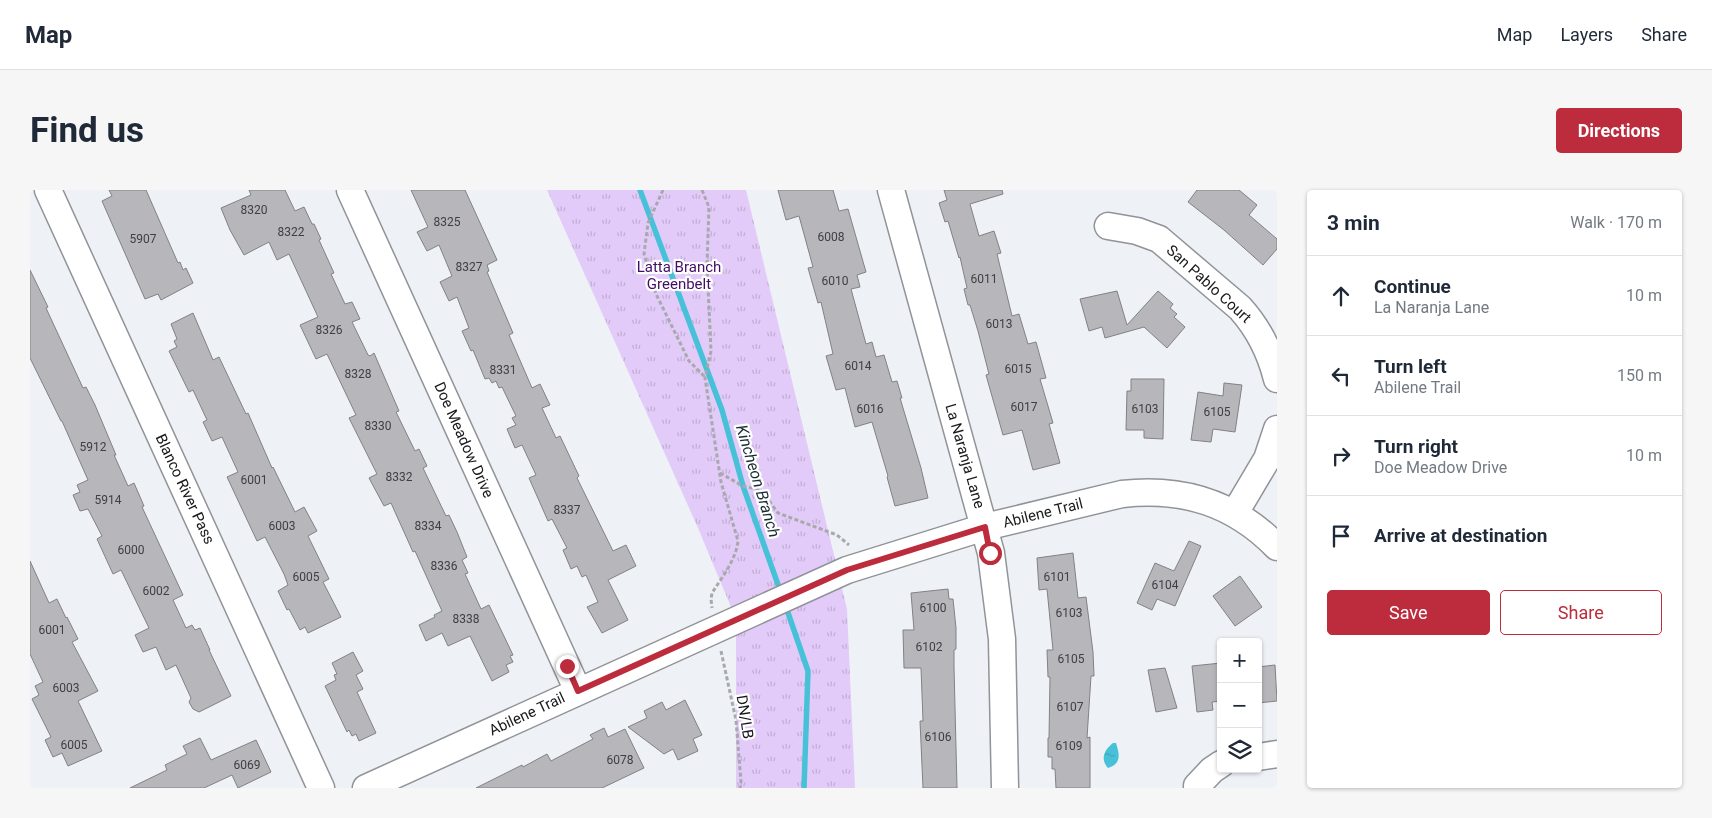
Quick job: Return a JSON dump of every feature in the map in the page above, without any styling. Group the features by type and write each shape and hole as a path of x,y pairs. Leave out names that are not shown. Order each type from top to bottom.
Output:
{"street":[{"name":"Blanco River Pass","path":"48,190 322,788"},
{"name":"Doe Meadow Drive","path":"350,190 578,691"},
{"name":"La Naranja Lane","path":"891,190 985,527 1002,639 1005,788"},
{"name":"San Pablo Court","path":"1108,226 1137,231 1159,239 1240,308 1264,341 1277,378"},
{"path":"1235,514 1267,459 1277,429"},
{"name":"Abilene Trail","path":"366,788 847,570 985,527 1107,497 1141,492 1186,495 1208,501 1235,514 1254,526 1277,547"},
{"path":"1262,756 1277,754"},
{"path":"1197,786 1217,767"}],"path":[{"path":"663,190 648,223 644,254 656,294 664,311 689,361 705,378"},
{"path":"702,190 709,207 707,265 711,350 705,378"},
{"name":"DN/LB","path":"705,378 720,473 738,541 734,557 712,593 711,599 719,629 736,720 740,788"},
{"path":"720,473 743,486 760,490 778,513 837,535 849,545"}],"green space":[{"name":"Latta Branch Greenbelt","path":"547,190 746,190 847,609 855,788 736,788 736,619 698,528"}],"water":[{"path":"1113,743 1116,743 1118,758 1115,764 1108,768 1104,761 1104,755"}],"building":[{"path":"109,190 146,190 178,263 180,262 183,270 186,268 193,283 161,300 158,294 145,299 102,201 112,196"},
{"path":"249,190 285,190 295,211 304,207 312,224 314,224 334,273 331,274 345,304 352,302 360,319 352,322 368,355 370,356 374,353 399,411 396,412 415,451 419,449 427,466 423,468 446,516 449,515 457,532 467,557 462,560 468,573 465,574 481,609 489,605 513,655 510,656 513,662 506,665 509,672 492,681 470,636 448,646 442,633 426,641 419,625 442,611 391,503 384,506 369,478 377,474 349,418 356,415 327,354 316,359 300,325 318,317 289,254 277,260 269,242 244,255 230,230 221,208 251,195"},
{"path":"411,190 465,190 497,260 487,265 489,271 487,272 513,333 509,335 532,388 540,384 550,405 542,408 556,438 560,436 579,476 577,478 613,551 626,545 636,566 608,580 628,620 602,633 587,607 598,602 586,575 582,577 577,566 571,569 563,550 567,548 552,519 548,521 529,478 536,475 522,445 515,448 507,429 516,425 512,418 516,416 502,387 499,388 496,381 492,383 489,378 485,379 473,350 471,351 462,331 469,328 457,297 449,301 440,282 452,276 439,245 427,251 417,232 428,227"},
{"path":"778,190 833,190 839,211 848,209 866,272 857,275 860,287 851,289 866,344 872,342 876,357 884,355 892,382 897,381 928,498 895,506 872,422 855,427 845,388 836,390 826,356 833,354 821,302 818,303 808,268 813,267 799,216 786,220"},
{"path":"944,190 1002,190 1003,194 970,204 979,236 994,231 1001,253 997,254 1012,316 1019,314 1028,344 1036,342 1046,378 1040,379 1053,423 1049,424 1060,463 1033,470 1022,430 1003,435 986,375 989,374 978,331 964,289 967,288 960,257 948,221 945,222 939,203 947,200"},
{"path":"1197,190 1239,190 1257,205 1249,215 1277,239 1277,249 1263,265 1224,230 1188,202"},
{"path":"30,270 83,388 86,387 95,405 128,486 134,483 144,506 142,507 183,595 173,600 186,628 192,625 195,630 200,628 231,696 199,712 193,709 189,702 191,698 176,665 166,670 156,647 143,652 135,635 149,628 121,570 113,574 97,539 102,536 88,509 80,511 73,495 80,492 77,485 88,480 62,421 30,358"},
{"path":"1117,291 1127,325 1158,291 1173,304 1170,308 1177,314 1174,317 1185,327 1167,348 1144,327 1105,338 1102,327 1089,331 1080,299"},
{"path":"193,313 213,360 219,357 295,512 304,507 317,531 308,536 329,579 323,582 341,617 308,633 305,627 300,630 289,609 287,610 278,591 288,585 284,574 265,537 257,541 227,477 238,472 222,437 212,441 203,422 207,420 193,390 189,392 169,351 177,347 174,341 177,339 171,324"},
{"path":"1131,379 1164,379 1163,439 1144,438 1144,430 1126,430 1127,391 1131,391"},
{"path":"1224,383 1242,385 1235,432 1213,429 1211,442 1191,440 1198,392 1223,396"},
{"path":"1189,541 1201,546 1175,606 1157,599 1152,610 1137,603 1155,563 1174,571"},
{"path":"1073,553 1078,598 1086,597 1093,652 1094,676 1091,676 1087,738 1090,737 1090,788 1056,788 1055,769 1052,769 1052,757 1048,757 1050,677 1048,677 1047,650 1053,650 1047,589 1039,590 1037,558"},
{"path":"30,561 49,603 57,599 67,617 78,639 72,642 98,691 78,701 102,751 68,766 62,753 53,757 45,740 51,737 32,699 39,695 35,686 43,682 30,654"},
{"path":"1240,576 1262,607 1235,626 1213,596"},
{"path":"948,589 949,599 953,599 956,628 954,667 957,788 923,788 920,721 923,721 921,668 904,668 903,630 914,630 911,593"},
{"path":"353,652 363,671 356,675 363,689 357,692 376,733 359,741 356,734 352,736 349,730 347,732 325,686 336,680 334,675 337,674 332,663"},
{"path":"1217,663 1217,701 1212,702 1213,710 1197,712 1192,666"},
{"path":"1275,665 1277,701 1262,703 1262,667"},
{"path":"1165,668 1177,708 1156,712 1148,670"},
{"path":"685,700 702,735 693,739 698,751 678,760 673,749 664,754 628,727 647,718 644,711 662,702 666,710"},
{"path":"604,728 608,737 625,729 644,768 602,788 476,788 547,754 551,761 593,739 590,735"},
{"path":"200,738 211,760 256,740 271,772 238,788 232,775 204,788 130,788 167,770 165,765 187,754 183,746"}],"waterway":[{"name":"Kincheon Branch","path":"640,190 722,410 743,486 781,593"},
{"name":"Kincheon Branch","path":"785,604 808,671 804,788"}],"route":[{"path":"567,666 578,691 847,570 985,527 990,553"}]}
